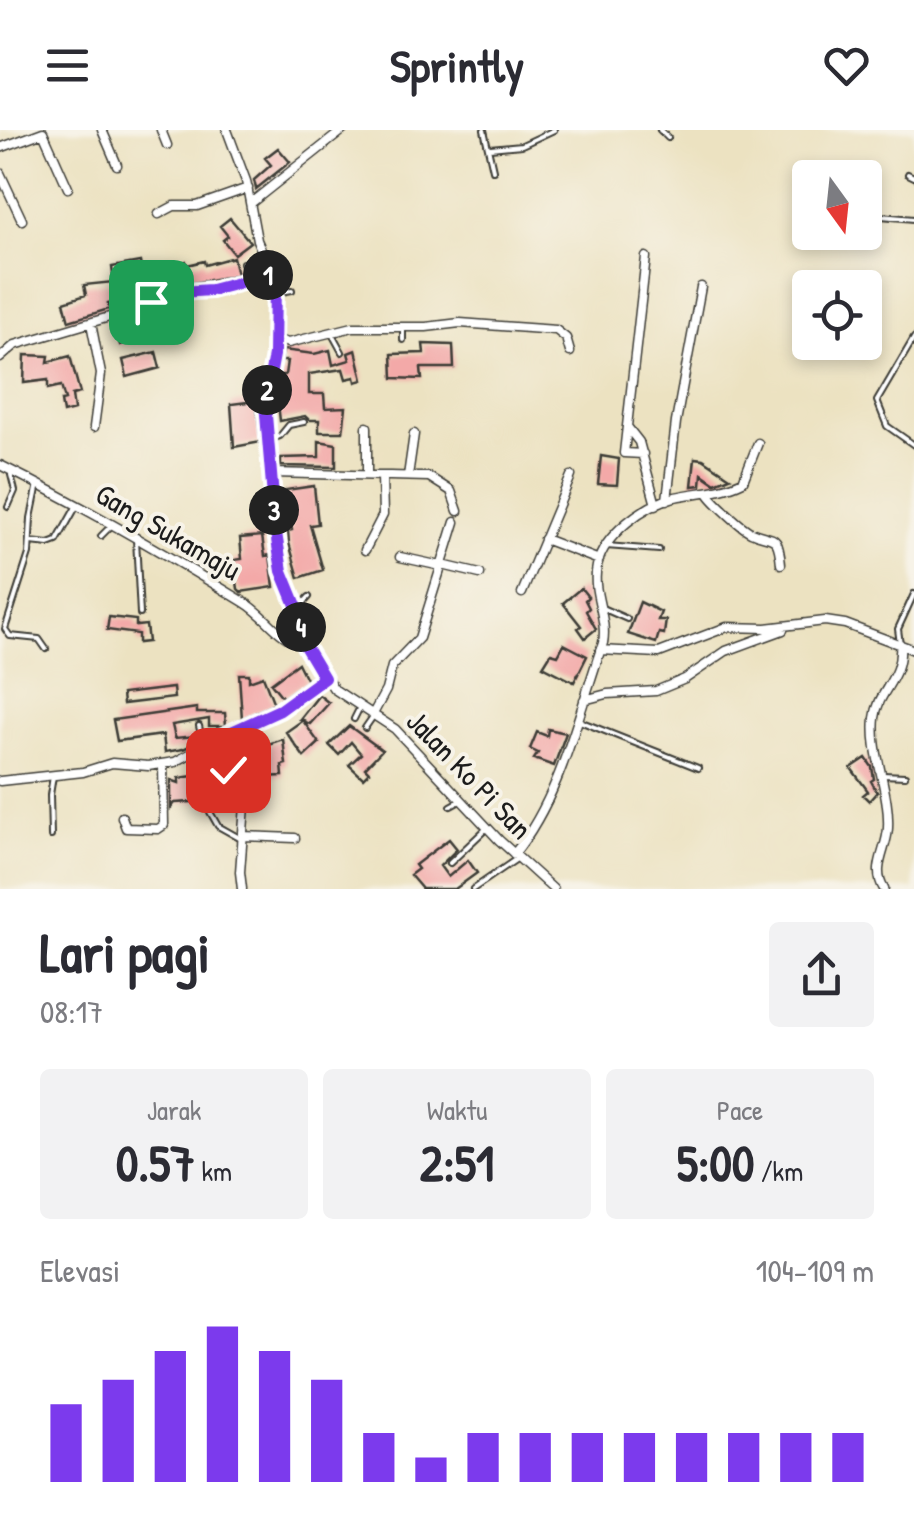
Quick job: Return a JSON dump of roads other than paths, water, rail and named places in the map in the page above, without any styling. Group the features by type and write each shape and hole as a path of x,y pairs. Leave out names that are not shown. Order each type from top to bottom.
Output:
{"street":[{"path":"102,130 117,165"},
{"path":"160,130 166,144"},
{"name":"Jalan Ko Pi San","path":"227,130 248,188 253,223 276,292 275,340 265,398 279,554 285,582 298,610 305,646 324,678 343,697 402,736 516,856 553,889"},
{"path":"251,202 343,130"},
{"path":"0,148 45,131 68,188"},
{"path":"0,173 22,220"},
{"path":"159,214 174,206 204,204 248,188"},
{"path":"643,454 624,453 646,257"},
{"path":"0,358 16,345 172,294 211,290 273,274"},
{"path":"667,500 676,422 701,287"},
{"path":"92,323 101,374 94,427"},
{"path":"275,340 288,343 354,327 460,323 556,330 563,334 570,352"},
{"path":"366,475 367,426"},
{"path":"628,428 643,454 656,505"},
{"path":"408,476 414,434"},
{"path":"516,856 541,810 577,720 605,633 595,579 606,546 634,518 656,505 743,481 758,443"},
{"name":"Gang Sukamaju","path":"0,465 248,604 282,638 305,646"},
{"path":"273,474 436,480 451,491 458,511"},
{"path":"365,550 383,515 382,476"},
{"path":"522,593 571,476"},
{"path":"708,493 746,530 771,537 778,544 781,564"},
{"path":"373,715 386,690 392,666 418,638 455,522"},
{"path":"544,539 599,560"},
{"path":"400,557 480,574"},
{"path":"600,650 659,653 727,627 766,628 820,622 845,624 914,650"},
{"path":"584,700 607,694 656,691 685,679 726,650 820,622"},
{"path":"884,889 878,873 888,827 875,718 898,673 900,644"},
{"path":"0,781 54,776 112,763 163,766 280,710 324,678"},
{"path":"239,728 246,792 242,889"},
{"path":"122,817 126,828 158,829 164,825 163,766"},
{"path":"243,838 296,838"}],"lane":[{"path":"484,130 493,170"},
{"path":"490,148 522,145 554,130"},
{"path":"660,130 668,138"},
{"path":"882,216 914,219"},
{"path":"242,263 265,258"},
{"path":"276,292 292,290"},
{"path":"403,340 404,326"},
{"path":"331,332 342,352"},
{"path":"914,338 877,402 887,426 914,445"},
{"path":"270,440 289,425 304,422"},
{"path":"8,507 15,492 10,470"},
{"path":"38,484 31,542 5,629 10,636 39,639 46,650"},
{"path":"31,542 57,541 77,505"},
{"path":"101,536 112,525"},
{"path":"136,539 140,614"},
{"path":"606,546 659,550"},
{"path":"900,644 898,629 914,594"},
{"path":"298,610 309,597"},
{"path":"602,608 627,618"},
{"path":"354,718 360,708"},
{"path":"364,728 373,715"},
{"path":"577,720 698,768"},
{"path":"200,726 204,748"},
{"path":"223,736 228,770 210,812 218,826 243,838"},
{"path":"883,775 905,776"},
{"path":"52,836 50,795 54,776"},
{"path":"452,806 462,800"},
{"path":"450,863 488,827"},
{"path":"473,889 516,856"}]}
